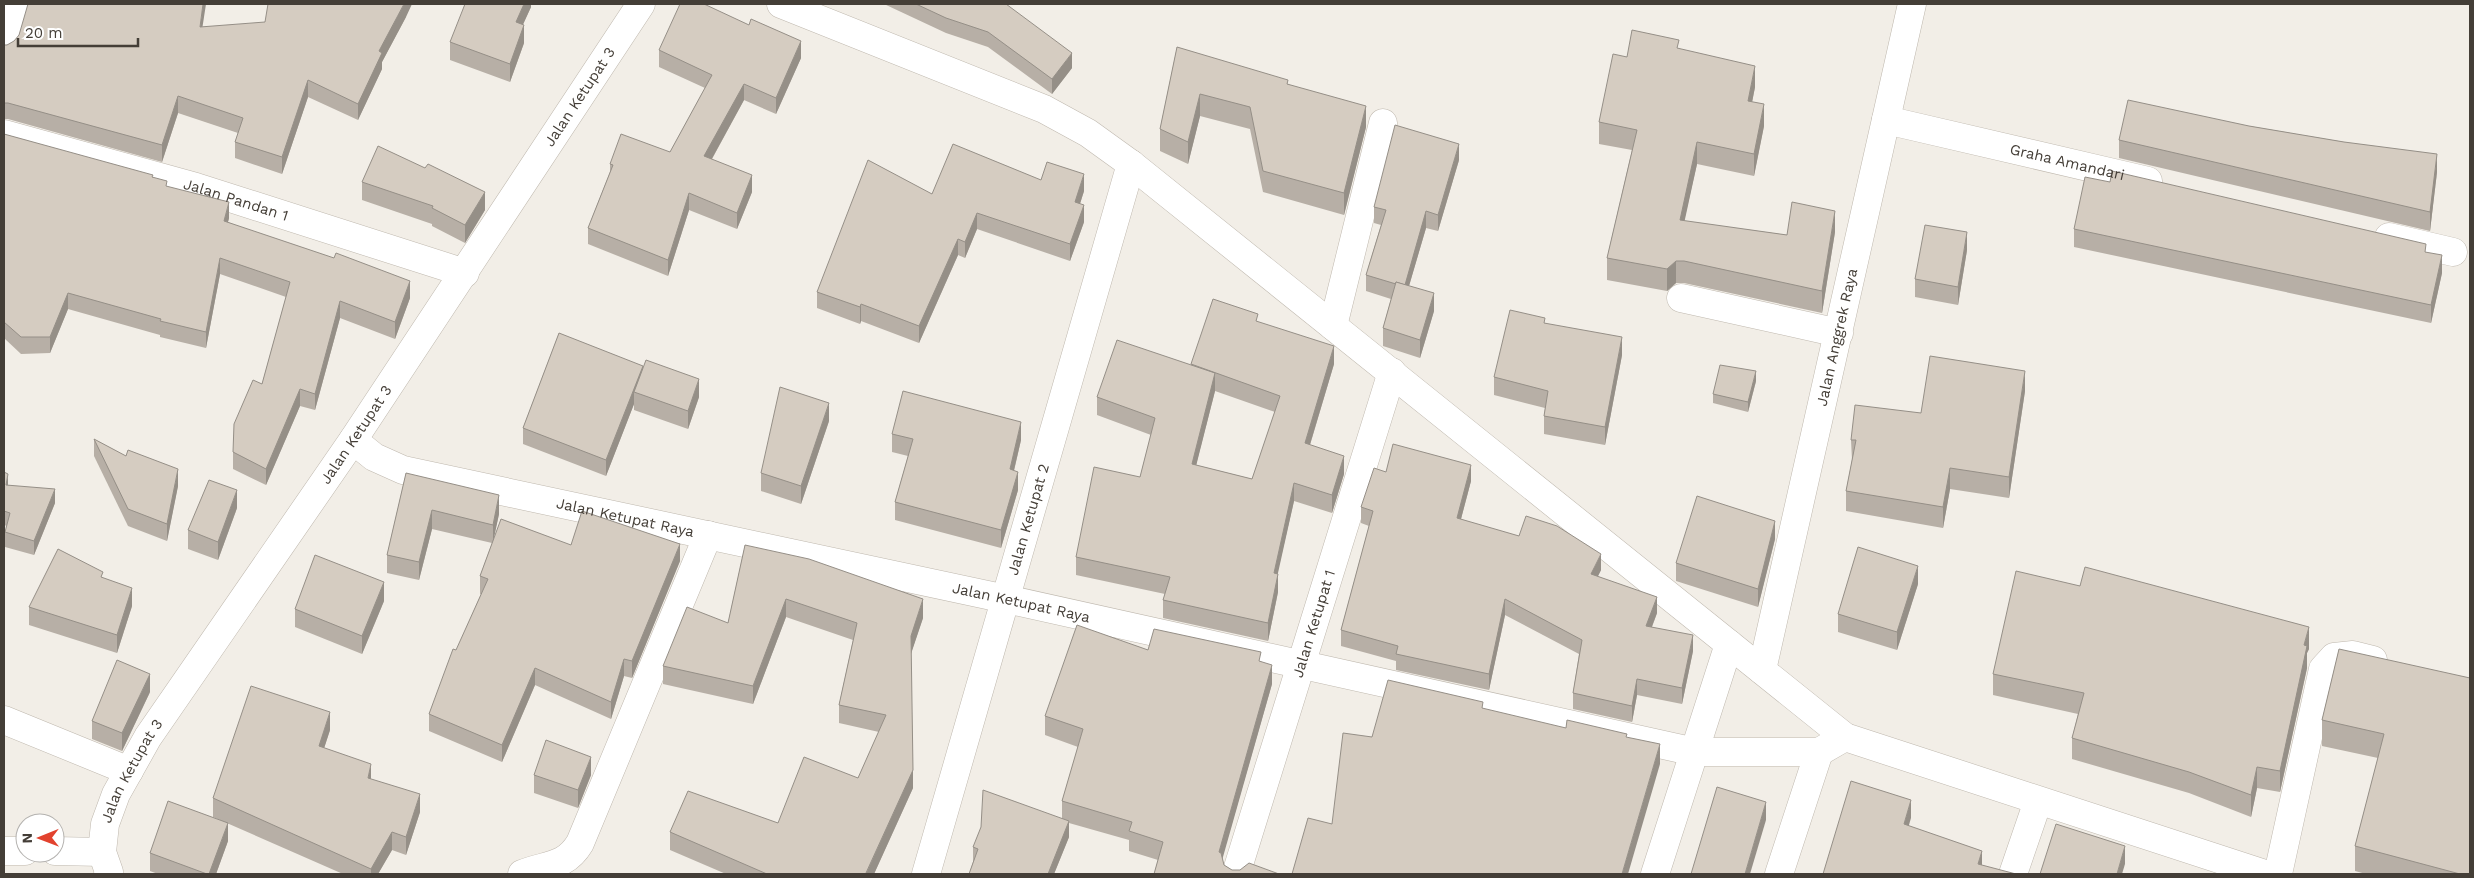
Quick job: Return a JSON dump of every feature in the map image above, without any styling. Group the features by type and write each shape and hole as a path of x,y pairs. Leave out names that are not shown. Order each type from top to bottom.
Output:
{"street":[{"path":"4,46 17,4"},
{"name":"Jalan Ketupat 3","path":"108,868 105,824 116,794 148,736 353,440 641,4"},
{"path":"782,4 1044,109 1088,133 1131,164 1392,372 1845,737 2038,801 2206,866 2265,874"},
{"name":"Jalan Anggrek Raya","path":"1762,670 1912,4"},
{"name":"Graha Amandari","path":"1886,120 2174,187"},
{"path":"1333,326 1383,123"},
{"name":"Jalan Pandan 1","path":"4,134 196,187 465,273"},
{"name":"Jalan Ketupat 2","path":"926,874 1131,164"},
{"path":"2366,232 2453,252"},
{"path":"1681,298 1839,333"},
{"name":"Jalan Ketupat 1","path":"1236,874 1392,372"},
{"name":"Jalan Ketupat Raya","path":"353,440 374,457 403,470 1006,599 1695,752 1819,752"},
{"path":"522,874 561,863 573,855 580,843 708,535"},
{"path":"1655,874 1729,644"},
{"path":"2278,874 2323,669 2334,657 2353,655 2398,666"},
{"path":"4,720 129,771"},
{"path":"1780,874 1819,752 1845,737"},
{"path":"2013,874 2038,801"},
{"path":"65,854 108,868"}],"building":[{"path":"28,4 203,4 200,27 265,22 268,4 404,4 379,51 382,53 358,104 308,80 282,157 235,142 243,118 178,96 162,145 4,103 4,45 14,41 19,35"},
{"path":"465,4 524,4 516,22 524,25 510,64 450,42"},
{"path":"680,4 704,4 749,25 751,19 801,41 776,98 744,84 704,156 752,175 737,213 689,193 668,260 588,228 613,165 610,164 621,134 670,152 712,75 659,50"},
{"path":"916,4 1006,4 1072,53 1052,79 988,32 946,18"},
{"path":"1632,30 1679,40 1677,48 1755,66 1748,101 1764,104 1754,154 1697,142 1680,220 1787,235 1792,202 1835,211 1822,291 1684,261 1676,261 1667,269 1607,258 1637,130 1599,122 1613,54 1627,57"},
{"path":"1177,47 1288,80 1287,84 1366,106 1344,193 1263,171 1250,107 1200,94 1188,142 1160,129"},
{"path":"2128,100 2249,126 2344,142 2437,154 2430,212 2119,140"},
{"path":"1395,125 1459,144 1438,215 1426,211 1405,285 1366,275 1386,210 1374,207"},
{"path":"4,134 153,175 152,177 167,181 166,186 229,202 224,221 334,258 336,253 410,281 395,322 340,301 315,394 300,389 266,469 233,452 234,424 253,380 262,384 290,282 220,258 206,332 160,321 161,319 68,293 50,337 21,337 4,322"},
{"path":"953,144 1041,180 1047,162 1084,174 1075,202 1084,205 1070,244 977,213 965,242 958,239 919,326 861,304 860,307 817,292 868,160 932,194"},
{"path":"378,146 425,168 428,164 485,192 465,225 432,208 433,206 362,182"},
{"path":"2112,171 2426,244 2425,252 2442,255 2431,305 2074,229 2085,177 2110,182"},
{"path":"1925,225 1967,232 1958,287 1915,279"},
{"path":"1396,282 1434,293 1420,340 1383,328"},
{"path":"1213,299 1258,314 1256,321 1334,346 1305,443 1344,456 1332,495 1294,483 1274,573 1278,574 1268,623 1163,600 1170,577 1076,557 1094,467 1140,477 1155,418 1097,397 1117,340 1215,373 1192,464 1252,479 1280,396 1191,364"},
{"path":"1510,310 1545,318 1544,323 1622,337 1605,427 1544,416 1548,391 1494,377"},
{"path":"559,333 643,366 606,460 523,428"},
{"path":"1930,356 2025,371 2009,477 1950,468 1943,507 1846,491 1856,440 1851,440 1855,405 1921,413"},
{"path":"646,360 699,379 688,411 634,392"},
{"path":"1720,365 1756,371 1748,402 1713,394"},
{"path":"780,387 829,403 801,486 761,473"},
{"path":"903,391 1021,422 1010,469 1018,472 1001,530 895,502 913,439 892,434"},
{"path":"94,439 126,456 128,450 178,469 167,524 128,509"},
{"path":"1393,444 1471,465 1457,518 1519,536 1526,516 1557,526 1601,554 1591,574 1657,597 1646,626 1693,635 1682,688 1637,679 1632,706 1573,693 1582,640 1505,599 1489,674 1396,654 1398,646 1341,630 1373,511 1361,507 1374,468 1386,472"},
{"path":"4,472 8,474 6,485 55,489 34,541 5,532 10,513 4,511"},
{"path":"406,473 499,495 493,525 432,510 419,562 387,555"},
{"path":"209,480 237,490 218,542 188,530"},
{"path":"1697,496 1775,521 1758,589 1676,563"},
{"path":"582,511 680,544 632,661 624,659 611,702 535,668 502,745 429,714 453,649 456,650 488,579 480,576 501,519 571,545"},
{"path":"745,545 809,559 923,599 911,636 913,770 866,873 871,874 767,874 670,832 688,791 778,823 804,757 858,778 886,715 839,705 857,623 786,599 753,686 663,666 687,607 728,623"},
{"path":"1858,547 1918,566 1897,632 1838,614"},
{"path":"58,549 103,572 101,577 132,588 117,635 29,607"},
{"path":"315,555 384,582 362,636 295,609"},
{"path":"2085,567 2309,627 2304,645 2307,646 2280,771 2257,767 2251,795 2189,772 2072,738 2084,693 1993,674 2016,571 2080,586"},
{"path":"1077,625 1148,650 1154,629 1261,652 1259,661 1272,665 1219,852 1221,853 1224,865 1232,870 1240,870 1249,863 1279,874 1154,874 1163,842 1129,831 1132,822 1062,801 1083,729 1045,716"},
{"path":"2339,649 2470,678 2470,874 2460,874 2355,846 2384,734 2322,720"},
{"path":"117,660 150,674 122,733 92,721"},
{"path":"1388,680 1483,702 1482,708 1566,728 1567,720 1627,734 1626,737 1660,744 1622,874 1292,874 1308,818 1332,824 1343,733 1372,737"},
{"path":"251,686 330,712 319,746 371,764 368,778 420,794 406,837 392,832 371,869 213,798"},
{"path":"546,740 591,757 578,790 534,775"},
{"path":"1851,781 1911,800 1904,824 1982,851 1978,864 2016,874 1823,874"},
{"path":"1717,787 1766,802 1745,874 1691,874"},
{"path":"983,790 1069,821 1048,874 969,874 978,849 973,847 981,827"},
{"path":"168,801 228,823 209,874 150,853"},
{"path":"2056,824 2125,846 2117,874 2040,874"}]}
